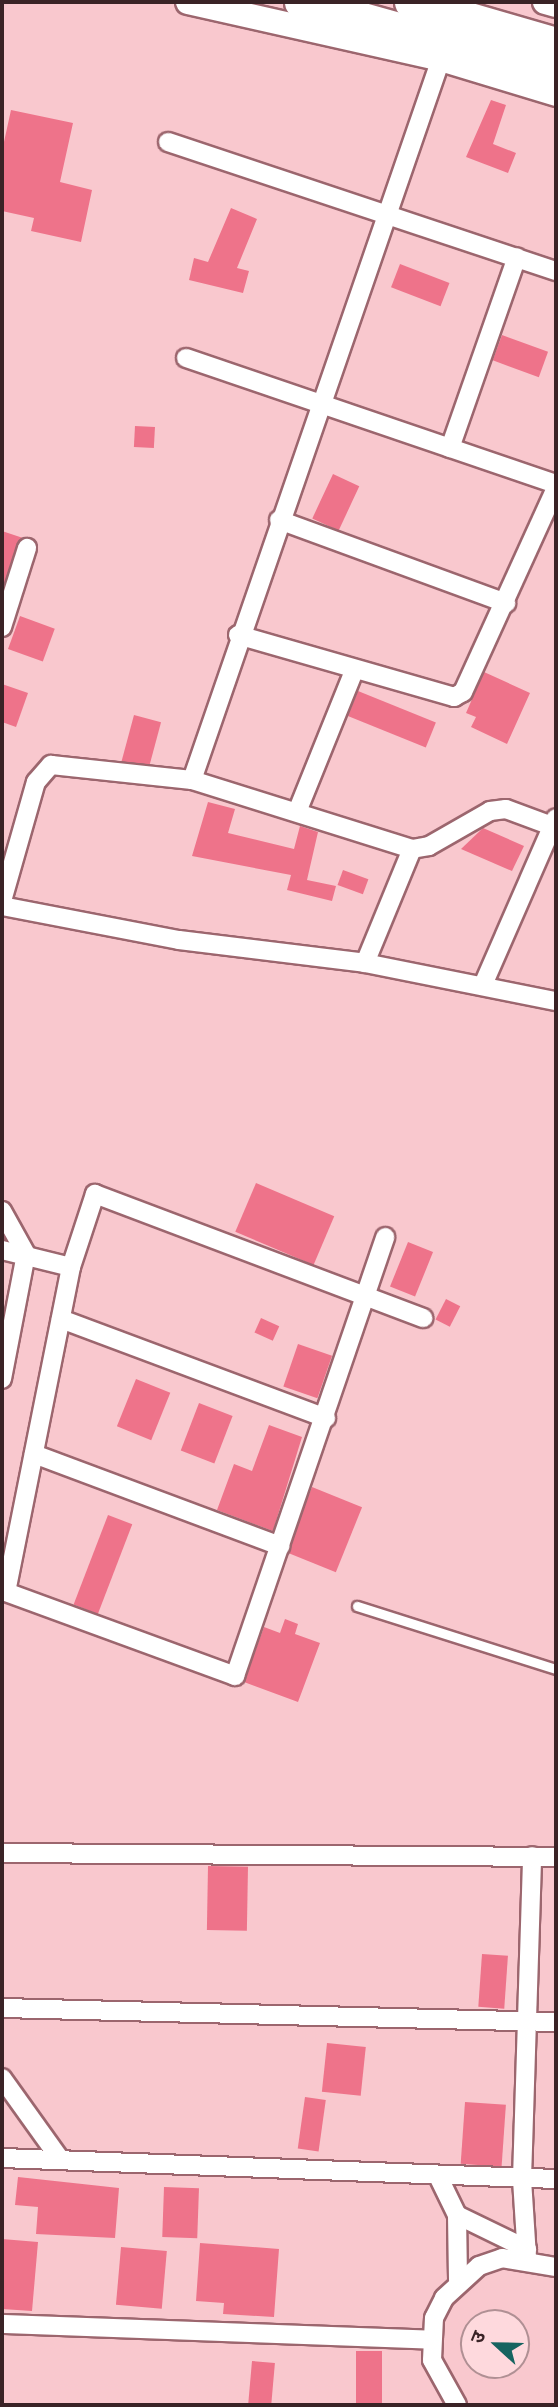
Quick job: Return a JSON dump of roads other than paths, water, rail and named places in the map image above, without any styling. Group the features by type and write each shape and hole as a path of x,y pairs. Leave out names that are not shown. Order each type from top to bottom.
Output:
{"highway":[{"path":"301,2 444,37 556,73"},
{"path":"411,2 444,37 556,44"}],"street":[{"path":"188,2 444,37 556,94"},
{"path":"545,2 556,5"},
{"path":"192,780 238,635 387,212 444,37"},
{"path":"168,142 387,212 556,271"},
{"path":"450,448 517,257"},
{"path":"186,358 556,486 506,603 463,692 454,697 354,671 238,635"},
{"path":"279,520 506,603"},
{"path":"8,615 27,548"},
{"path":"297,812 354,671"},
{"path":"2,901 36,782 51,765 192,780 412,849 498,810 553,822 483,985"},
{"path":"365,964 412,849"},
{"path":"2,906 166,938 365,964 483,985 556,1002"},
{"path":"385,1237 368,1297 234,1676 6,1592 71,1267 95,1194 368,1297 423,1318"},
{"path":"2,1211 26,1254 2,1379"},
{"path":"2,1250 71,1267"},
{"path":"61,1319 326,1418"},
{"path":"34,1454 280,1546"},
{"path":"2,1853 556,1857"},
{"path":"527,2253 522,2179 532,1856"},
{"path":"2,2008 556,2022"},
{"path":"2,2078 61,2158"},
{"path":"2,2158 61,2158 439,2178 556,2179"},
{"path":"439,2178 457,2215 458,2280"},
{"path":"457,2215 556,2267"},
{"path":"457,2405 438,2379 431,2340 444,2298 458,2280 502,2258 527,2253"},
{"path":"2,2324 431,2340"}],"lane":[{"path":"357,1606 556,1669"}]}
